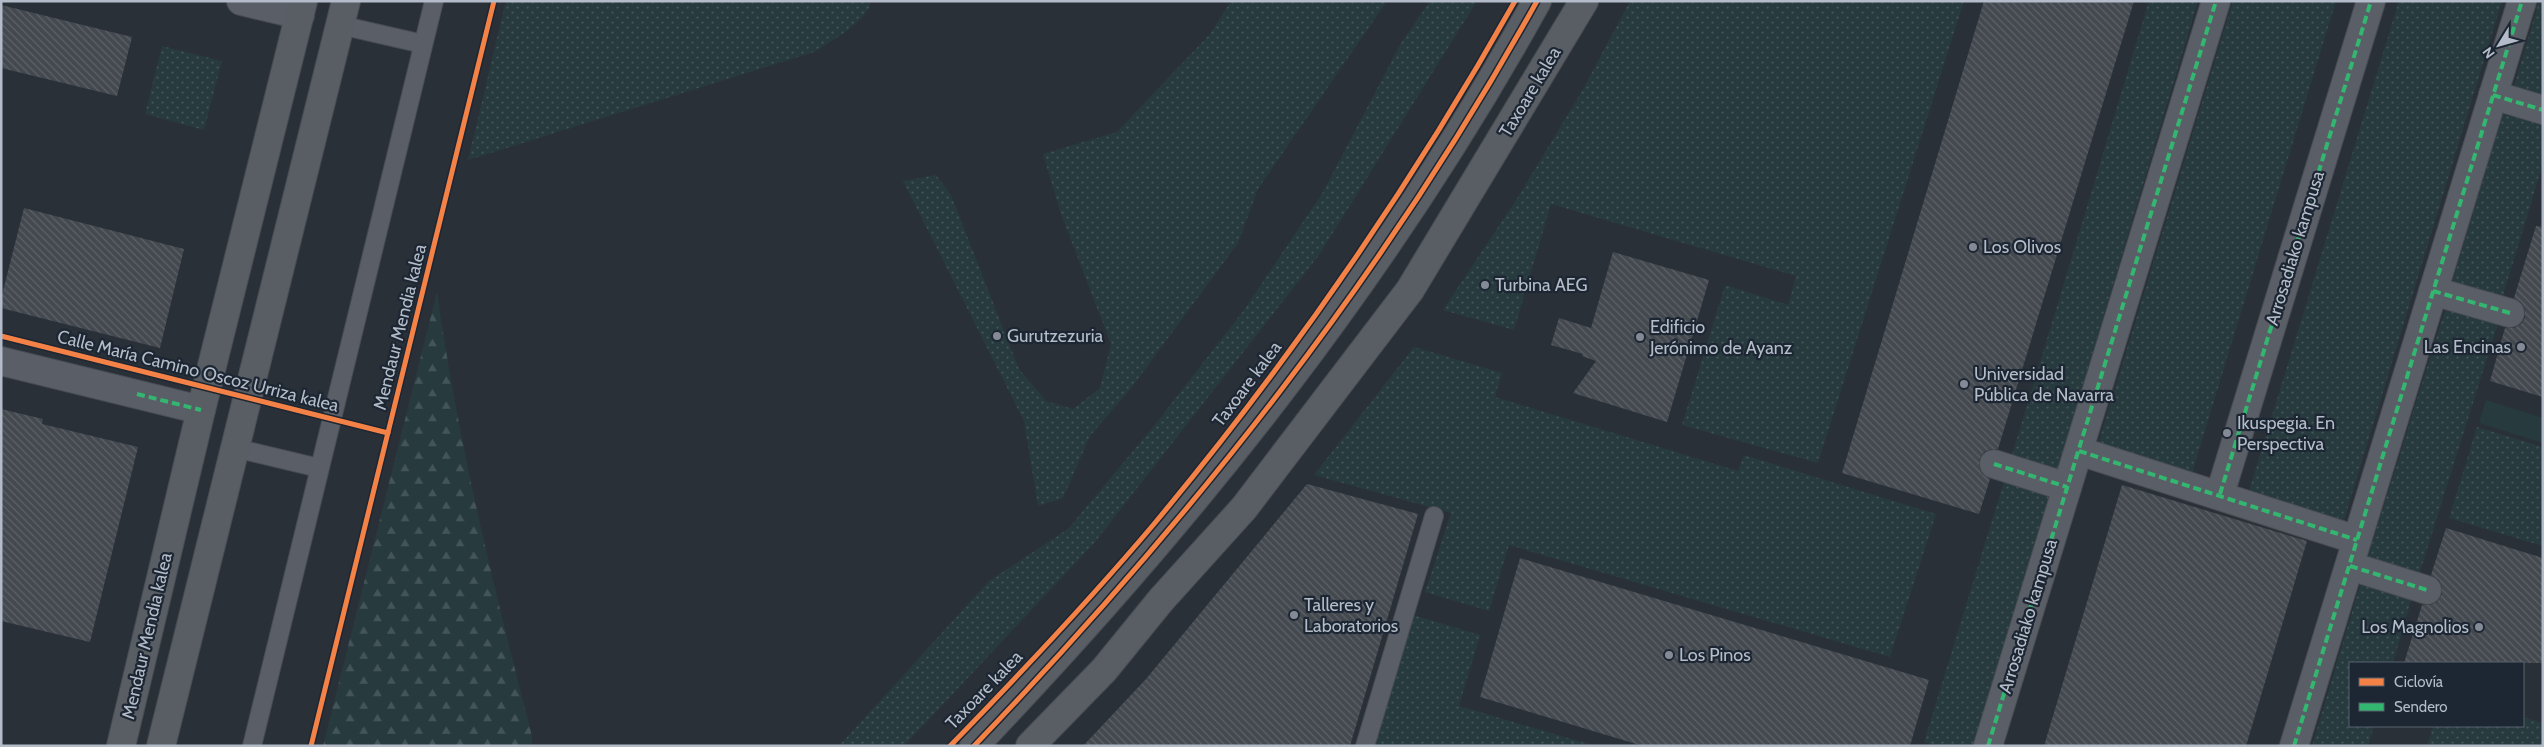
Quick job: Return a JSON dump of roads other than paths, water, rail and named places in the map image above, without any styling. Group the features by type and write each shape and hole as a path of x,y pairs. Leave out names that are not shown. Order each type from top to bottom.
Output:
{"street":[{"path":"241,1 301,8"},
{"name":"Taxoare kalea","path":"974,746 1088,625 1258,423 1389,244 1450,150 1537,1"},
{"name":"Taxoare kalea","path":"1030,746 1104,670 1162,600 1244,508 1410,290 1584,1"},
{"name":"Arrosadiako kampusa","path":"1988,746 2216,1"},
{"name":"Arrosadiako kampusa","path":"2220,494 2371,1"},
{"path":"2294,746 2522,1"},
{"name":"Mendaur Mendia kalea","path":"121,746 201,410 301,8"},
{"path":"161,746 343,13"},
{"path":"2493,95 2543,110"},
{"path":"2433,291 2510,313"},
{"name":"Calle María Camino Oscoz Urriza kalea","path":"1,361 201,410"},
{"path":"2078,450 2220,494 2357,540"},
{"path":"1994,464 2067,486"},
{"path":"2350,566 2426,590"}],"lane":[{"path":"252,746 434,1"},
{"path":"343,13 423,44"},
{"path":"235,448 320,468"},
{"path":"1365,746 1434,516"}],"place":[{"name":"Los Olivos","path":"1973,247"},
{"name":"Turbina AEG","path":"1485,285"},
{"name":"Gurutzezuria","path":"997,336"},
{"name":"Edificio Jerónimo de Ayanz","path":"1640,337"},
{"name":"Las Encinas","path":"2521,347"},
{"name":"Universidad Pública de Navarra","path":"1964,384"},
{"name":"Ikuspegia. En Perspectiva","path":"2227,433"},
{"name":"Talleres y Laboratorios","path":"1294,615"},
{"name":"Los Magnolios","path":"2479,627"},
{"name":"Los Pinos","path":"1669,655"}]}
